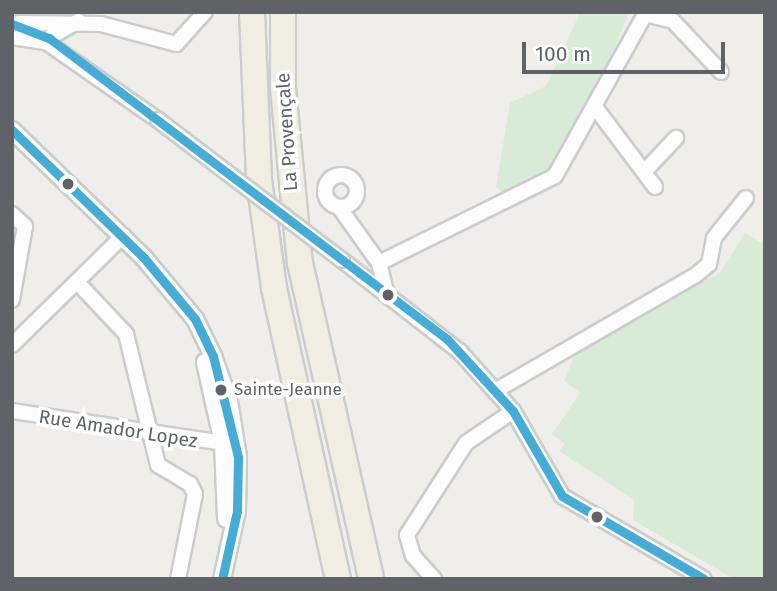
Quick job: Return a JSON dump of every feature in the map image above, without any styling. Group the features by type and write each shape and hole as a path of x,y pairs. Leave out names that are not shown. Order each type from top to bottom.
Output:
{"highway":[{"name":"La Provençale","path":"252,12 257,153 274,288 338,579"},
{"name":"La Provençale","path":"283,12 285,127 300,262 371,579"}],"street":[{"path":"16,23 79,21 176,44 205,12"},
{"path":"379,263 555,176 645,14 673,22 721,72"},
{"path":"12,37 53,42 79,21"},
{"path":"16,23 53,42 447,339 513,411 562,496 704,579"},
{"path":"595,107 654,187"},
{"path":"12,130 123,236 170,287 221,373 237,510 222,579"},
{"path":"644,172 676,138"},
{"path":"340,207 354,201 363,183 339,169 326,194 340,207 379,263 386,292"},
{"path":"495,391 696,275 709,264 714,238 746,198"},
{"path":"12,214 25,226 12,300"},
{"path":"13,342 78,283 123,236"},
{"path":"78,283 126,334 158,465 190,484 195,494 178,579"},
{"name":"Rue Amador Lopez","path":"12,411 151,435 229,442"},
{"path":"434,579 413,556 407,535 466,443 513,411"}],"green space":[{"path":"573,12 629,12 579,134 554,169 504,194 496,187 510,103 546,86 579,15"},
{"path":"745,233 765,245 765,579 734,579 633,520 634,500 559,451 565,444 552,434 580,393 564,381 578,347 720,273"}],"transit line":[{"path":"12,24 49,38 447,339 513,411 562,496 704,579"},
{"path":"12,130 144,258 195,319 213,356 238,457 237,511 222,579"}],"place":[{"name":"Sainte-Jeanne","path":"221,390"}]}
